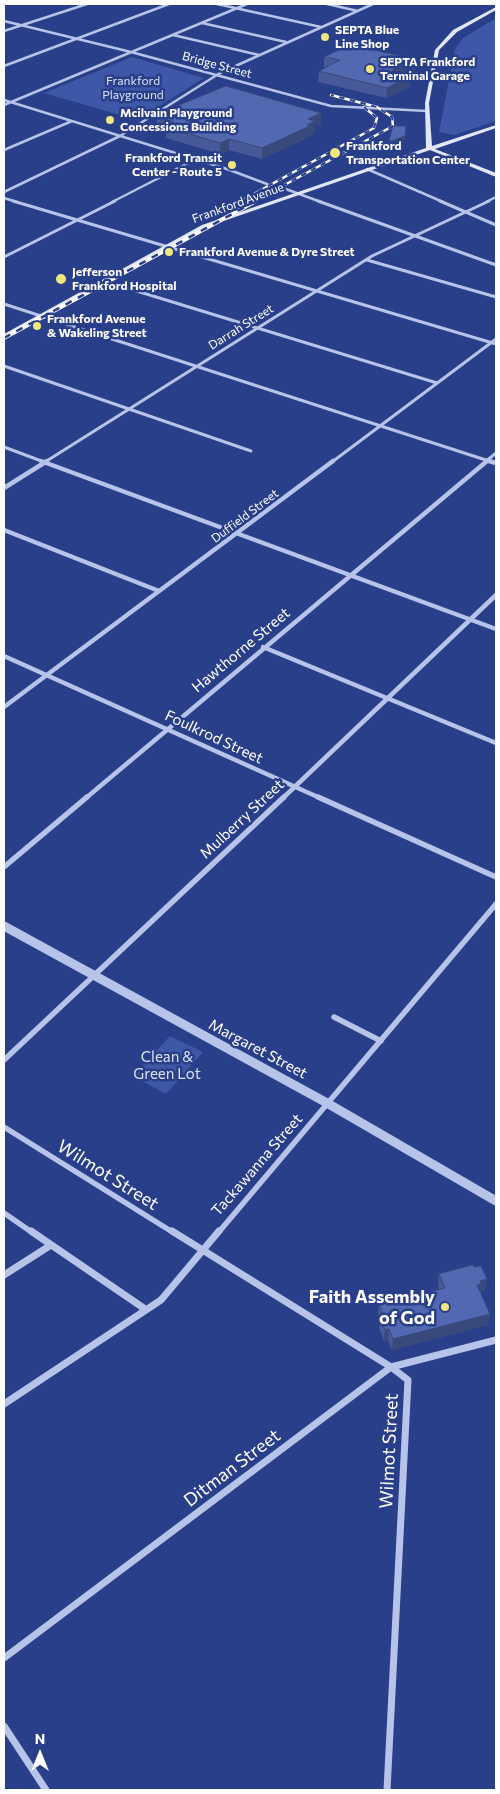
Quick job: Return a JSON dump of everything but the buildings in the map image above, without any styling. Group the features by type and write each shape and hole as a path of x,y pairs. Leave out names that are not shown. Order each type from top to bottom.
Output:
{"main road":[{"path":"496,8 454,31 440,45 429,84 427,111 429,148 496,175"},
{"name":"Frankford Avenue","path":"4,336 204,226 496,126"},
{"path":"428,132 454,140"}],"street":[{"path":"4,31 87,4"},
{"path":"4,66 169,4"},
{"path":"218,4 321,27"},
{"path":"4,105 246,4"},
{"path":"327,4 358,10"},
{"path":"4,192 120,136 216,76 373,4"},
{"name":"Bridge Street","path":"4,21 131,52 331,106 427,111"},
{"path":"201,23 287,42"},
{"path":"173,35 259,55"},
{"path":"4,100 196,159 267,184"},
{"path":"4,150 73,121"},
{"path":"4,257 196,159"},
{"path":"366,169 496,225"},
{"path":"283,188 496,265"},
{"name":"Darrah Street","path":"4,488 367,260 496,197"},
{"path":"4,198 496,344"},
{"path":"367,260 496,297"},
{"path":"104,281 437,383"},
{"path":"4,304 496,463"},
{"name":"Duffield Street","path":"4,707 383,426 496,338"},
{"path":"4,366 251,451"},
{"path":"4,447 496,629"},
{"name":"Hawthorne Street","path":"4,867 263,647 496,453"},
{"path":"4,530 159,591"},
{"name":"Mulberry Street","path":"4,1060 389,699 496,595"},
{"path":"263,647 496,743"},
{"name":"Foulkrod Street","path":"4,656 167,728 294,788 496,877"},
{"name":"Tackawanna Street","path":"4,1404 161,1300 496,904"},
{"name":"Margaret Street","path":"4,926 327,1103 496,1201"},
{"path":"334,1017 381,1041"},
{"name":"Wilmot Street","path":"4,1127 392,1368 408,1380 386,1790"},
{"path":"4,1213 145,1309"},
{"path":"4,1275 51,1245"},
{"name":"Ditman Street","path":"4,1658 392,1368 496,1340"},
{"path":"4,1726 46,1790"}],"green space":[{"path":"496,18 496,121 454,135 439,132 455,49 463,38"},
{"name":"Frankford Playground","path":"132,57 204,78 137,120 44,93"},
{"name":"Clean & Green Lot","path":"170,1036 203,1052 166,1094 133,1076"}],"tunnel":[{"path":"267,184 283,188"}],"railway":[{"path":"253,202 393,126 392,117 377,107 331,95"},
{"path":"239,202 374,128 377,118 364,107"},
{"path":"217,214 242,201"},
{"path":"4,338 256,201"}],"place":[{"name":"SEPTA Blue Line Shop","path":"325,37"},
{"name":"SEPTA Frankford Terminal Garage","path":"370,69"},
{"name":"Mcilvain Playground Concessions Building","path":"110,120"},
{"name":"Frankford Transportation Center","path":"335,153"},
{"name":"Frankford Transit Center - Route 5","path":"232,165"},
{"name":"Frankford Avenue & Dyre Street","path":"169,252"},
{"name":"Jefferson Frankford Hospital","path":"61,279"},
{"name":"Frankford Avenue & Wakeling Street","path":"37,326"},
{"name":"Faith Assembly of God","path":"445,1307"}]}
